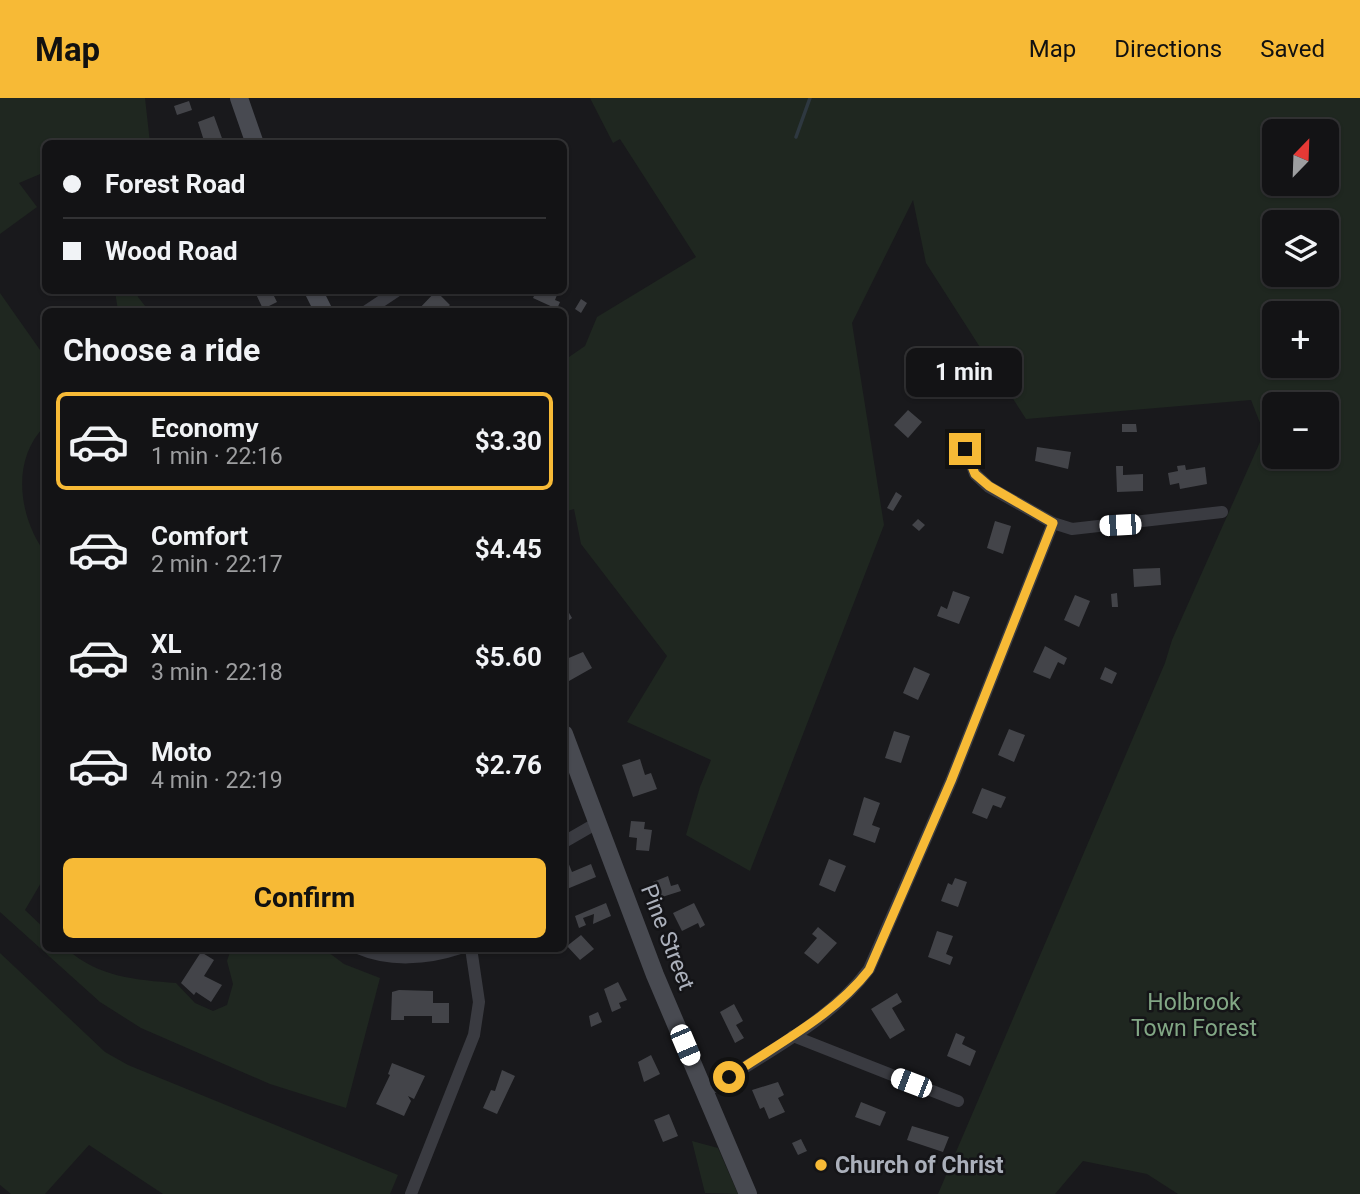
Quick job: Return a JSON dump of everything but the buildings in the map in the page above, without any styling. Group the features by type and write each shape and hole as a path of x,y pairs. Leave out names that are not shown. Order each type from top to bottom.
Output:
{"main road":[{"path":"239,98 253,140"},
{"name":"Pine Street","path":"567,742 655,975 748,1194"}],"street":[{"path":"371,308 392,294"},
{"path":"965,449 975,474 989,486 1053,523 1072,529 1222,512"},
{"path":"706,1092 793,1036 853,991 869,970 951,781 1053,523"},
{"path":"567,840 597,823"},
{"path":"368,952 381,957 412,958 441,952"},
{"path":"411,1194 474,1035 479,1002 472,952"},
{"path":"793,1036 958,1101"}],"green space":[{"path":"0,98 145,98 150,140 42,140 42,173 19,183 37,207 0,234"},
{"name":"Holbrook Town Forest","path":"590,98 1360,98 1360,1194 1178,1194 1147,1174 1083,1161 1055,1194 938,1194 1165,663 1172,640 1262,438 1262,469 1339,469 1339,392 1262,392 1262,428 1251,400 1026,419 926,263 913,200 852,323 884,525 750,871 686,835 711,760 627,722 667,656 581,544 574,509 567,511 567,356 585,346 597,317 696,257 620,139 613,143"},
{"path":"0,293 42,353 42,430 27,455 22,488 29,523 42,547 42,881 25,910 42,926 42,950 0,912"},
{"path":"115,294 138,294 147,308 118,308"},
{"path":"44,952 71,952 91,966 118,975 176,983 195,1003 213,1011 227,1005 233,984 227,961 230,952 328,952 344,964 380,978 346,1108 270,1084 141,1028 100,1002"},
{"path":"0,953 105,1052 128,1065 398,1175 390,1194 163,1194 89,1145 45,1194 11,1194 0,1185"},
{"path":"692,1141 718,1148 738,1194 705,1193"}],"waterway":[{"path":"796,137 810,98"}],"place":[{"name":"Church of Christ","path":"821,1165"}],"route":[{"path":"729,1077 793,1036 853,991 869,970 951,781 1053,523 989,486 975,474 965,449"}]}
